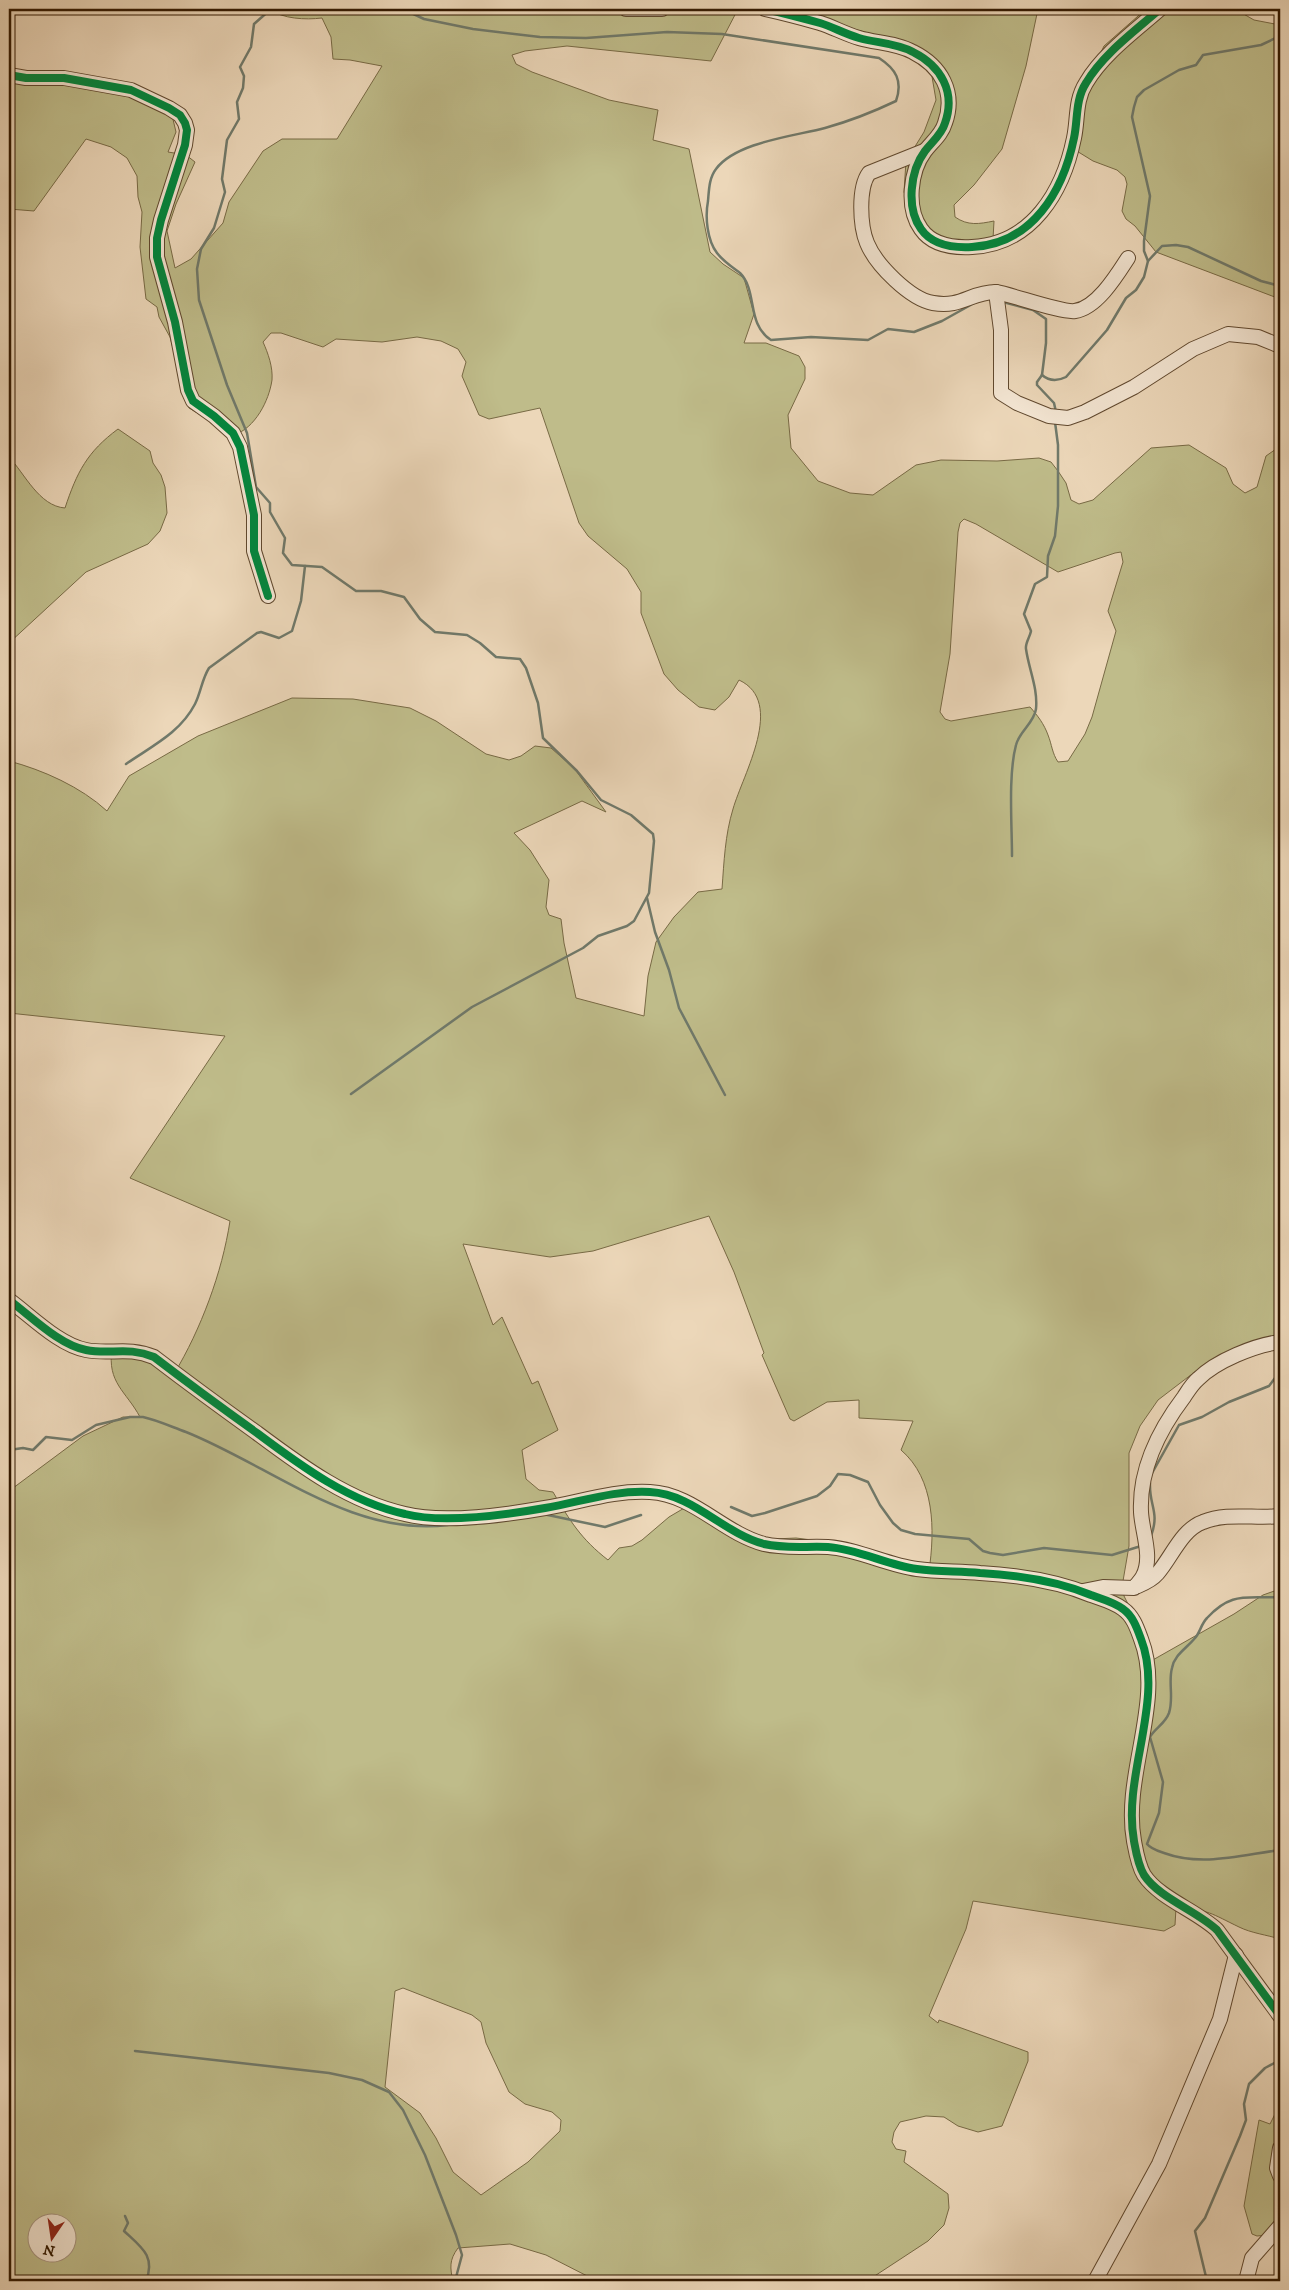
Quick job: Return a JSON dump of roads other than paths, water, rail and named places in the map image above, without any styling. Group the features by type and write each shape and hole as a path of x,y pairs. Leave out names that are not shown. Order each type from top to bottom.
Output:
{"street":[{"path":"626,9 662,9"},
{"path":"765,9 821,23 857,38 913,51 934,65 943,76 946,85 948,111 945,124 940,133 924,151 917,165 912,184 916,222 922,231 932,240 955,247 984,247 1011,238 1026,229 1040,215 1067,166 1081,94 1089,78 1113,52 1160,9"},
{"path":"9,75 26,78 64,78 131,90 169,108 180,115 185,123 187,130 185,145 161,220 157,238 157,257 175,322 188,390 193,401 233,432 240,447 254,515 254,551 268,596"},
{"path":"924,151 869,172 864,179 861,203 866,243 884,268 904,289 923,301 946,304 959,303 977,294 996,292 1065,310 1080,310 1110,285 1128,258"},
{"path":"996,292 1000,322 1001,393 1004,397 1049,416 1068,418 1085,412 1149,379 1193,349 1228,334 1258,337 1280,346"},
{"path":"9,1300 65,1343 76,1348 99,1352 141,1352 154,1357 273,1446 309,1470 340,1489 380,1506 405,1514 432,1518 466,1518 546,1508 608,1493 659,1492 677,1497 726,1528 763,1544 780,1547 844,1549 896,1565 917,1569 1008,1575 1082,1591 1120,1606 1129,1614 1137,1627 1145,1648 1148,1665 1149,1690 1133,1785 1131,1823 1137,1858 1144,1876 1159,1891 1208,1922 1226,1939 1280,2016"},
{"path":"1134,1588 1144,1576 1146,1564 1141,1512 1147,1466 1154,1445 1166,1421 1198,1379 1229,1358 1280,1342"},
{"path":"1082,1591 1104,1587 1134,1588 1151,1580 1190,1530 1202,1522 1219,1517 1280,1516"},
{"path":"1094,2281 1159,2164 1220,2019 1236,1955"},
{"path":"1280,2148 1277,2168 1280,2176"},
{"path":"1246,2281 1252,2258 1280,2226"}],"waterway":[{"path":"271,9 254,24 251,47 240,67 244,76 243,88 237,102 239,119 227,140 222,179 225,192 214,228 201,249 197,269 199,300 227,385 247,433 256,487 270,503 270,512 285,538 283,553 292,565 322,567 356,591 381,591 404,597 420,619 435,632 467,635 496,657 520,659 526,668 538,703 543,738 577,771 601,800 631,815 653,834 654,841 649,893 634,921 627,926 598,936 583,948 472,1007 351,1094"},
{"path":"403,9 424,19 473,29 540,37 586,38 667,32 722,34 879,58 894,71 896,76 899,87 896,101 861,116 825,128 751,146 737,152 716,169 709,188 707,207 707,221 711,242 719,256 740,273 745,280 758,325 771,340 811,337 868,340 888,329 914,332 942,321 976,302"},
{"path":"1148,261 1144,251 1144,241 1150,196 1132,117 1137,97 1144,90 1179,70 1196,65 1203,55 1261,45 1280,36"},
{"path":"1042,375 1054,380 1066,377 1107,330 1126,298 1136,290 1144,277 1148,261 1162,246 1176,245 1188,247 1261,281 1280,286"},
{"path":"1003,302 1033,310 1046,319 1046,343 1042,375"},
{"path":"1042,375 1037,385 1054,403 1056,412"},
{"path":"1012,856 1011,785 1014,757 1018,740 1035,714 1036,709 1035,686 1026,649 1031,631 1024,614 1035,584 1047,577 1048,556 1055,536 1058,506 1058,445 1055,422"},
{"path":"126,764 165,738 182,723 195,704 209,668 257,633 261,632 279,638 292,631 301,601 305,566"},
{"path":"647,898 655,932 669,970 679,1008 725,1095"},
{"path":"1151,1475 1179,1425 1202,1417 1229,1402 1269,1386 1275,1378 1280,1376"},
{"path":"9,1450 23,1448 33,1450 46,1437 72,1440 96,1425 130,1417 143,1417 186,1432 218,1446 313,1496 345,1510 379,1520 413,1526 448,1525"},
{"path":"731,1507 752,1516 765,1513 817,1496 830,1486 838,1474 850,1475 868,1482 880,1505 893,1523 901,1530 915,1534 969,1539 983,1551 990,1553 1003,1555 1044,1548 1112,1555 1141,1546"},
{"path":"1150,1483 1154,1515 1154,1528 1151,1536"},
{"path":"543,1514 605,1527 641,1515"},
{"path":"1280,1597 1240,1598 1224,1604 1207,1618 1197,1636 1175,1659 1171,1673 1169,1713 1150,1737 1163,1782 1159,1813 1147,1844 1153,1849 1178,1857 1207,1860 1280,1850"},
{"path":"135,2051 329,2073 362,2080 389,2092 403,2110 425,2155 456,2235 462,2255 455,2281"},
{"path":"1207,2281 1195,2231 1205,2218 1246,2120 1244,2104 1249,2084 1265,2068 1280,2060"},
{"path":"125,2216 128,2223 124,2231 141,2247 148,2258 149,2272 146,2281"}]}
